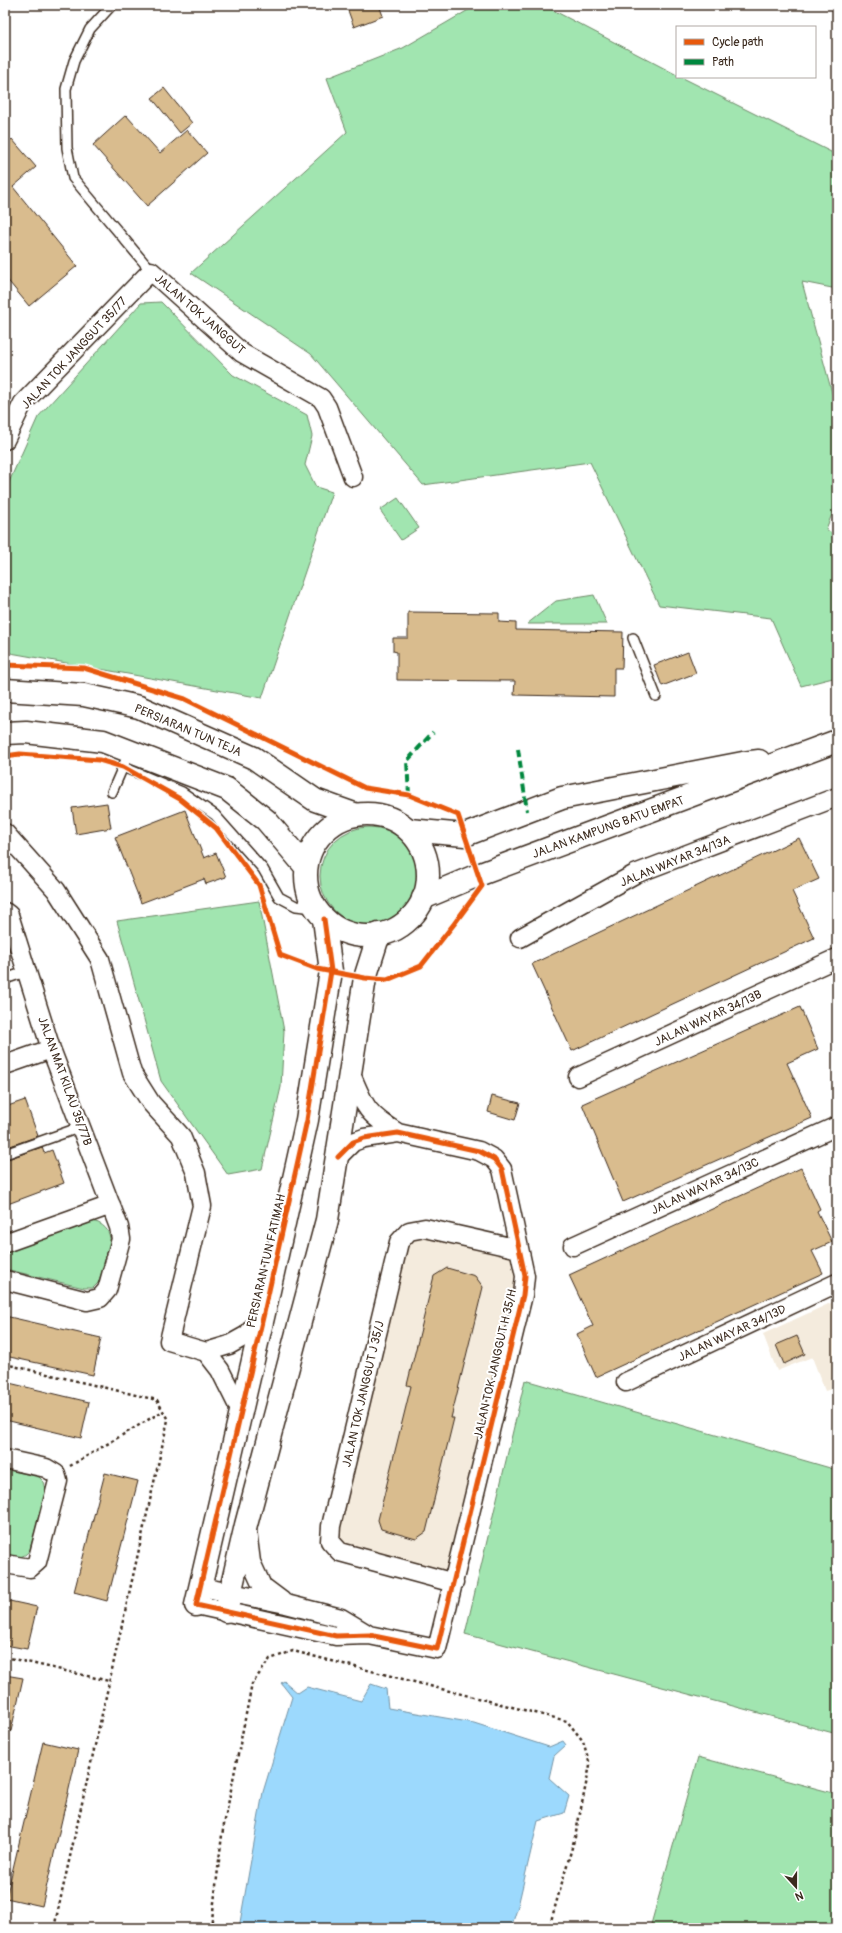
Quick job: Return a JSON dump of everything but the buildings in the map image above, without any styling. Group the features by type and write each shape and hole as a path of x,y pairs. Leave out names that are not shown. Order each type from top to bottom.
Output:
{"main road":[{"name":"PERSIARAN TUN TEJA","path":"5,690 84,695 139,707 254,758 315,800 357,815"},
{"path":"5,733 26,732 103,741 126,760 227,789 266,820 306,867"},
{"name":"JALAN KAMPUNG BATU EMPAT","path":"423,898 478,875 794,758 836,745"},
{"name":"JALAN KAMPUNG BATU EMPAT","path":"409,830 465,835 562,798 743,763 794,758"},
{"path":"357,815 376,815 393,820 409,830 420,845 427,862 428,881 423,898 414,913 401,925 379,934 367,936 346,932 320,914 307,888 306,867 313,846 324,832 339,821 357,815"},
{"name":"PERSIARAN TUN FATIMAH","path":"198,1596 307,1120 331,971 320,914"},
{"path":"228,1602 246,1525 327,1220 365,978 379,934"}],"street":[{"name":"JALAN TOK JANGGUT 35/77","path":"5,440 23,403 151,271"},
{"name":"JALAN TOK JANGGUT","path":"151,271 242,353 321,398 327,407 352,477"},
{"name":"JALAN WAYAR 34/13A","path":"520,938 635,874 837,797"},
{"path":"5,833 56,890 100,959 132,1074 151,1103 181,1136 196,1173 202,1206 169,1341 206,1352 229,1345 247,1335 264,1313"},
{"name":"JALAN MAT KILAU 35/77B","path":"5,912 9,915 28,971 51,1049 111,1205 119,1227 121,1239 107,1290 100,1298 87,1301 5,1280"},
{"name":"JALAN WAYAR 34/13B","path":"578,1077 837,958"},
{"path":"5,1065 51,1049"},
{"path":"351,1074 362,1102 369,1111 377,1120 398,1133"},
{"name":"JALAN WAYAR 34/13C","path":"572,1246 837,1126"},
{"path":"338,1157 353,1142 364,1138 398,1133"},
{"name":"JALAN TOK JANGGUT H 35/H","path":"369,1635 437,1649 523,1295 524,1276 502,1168 494,1159 479,1151 398,1133"},
{"path":"5,1243 111,1205"},
{"name":"JALAN TOK JANGGUT J 35/J","path":"454,1583 340,1552 330,1541 331,1526 398,1242 409,1231 425,1228 519,1250"},
{"name":"JALAN WAYAR 34/13D","path":"626,1382 837,1283"},
{"path":"206,1352 224,1376 241,1412"},
{"path":"5,1459 46,1468 56,1474 58,1481 37,1562 30,1568 5,1564"},
{"path":"246,1525 251,1562 262,1586 286,1604"},
{"path":"198,1596 228,1602 336,1636 369,1635"},
{"path":"228,1602 286,1604 341,1618 369,1635"}],"lane":[{"path":"112,5 90,29 74,61 66,89 67,153 74,178 151,271"},
{"path":"633,638 656,696"},
{"path":"112,792 126,760 182,792 215,815 264,869 279,897 296,906 320,914"},
{"path":"5,979 28,971"},
{"path":"5,1154 81,1127"}],"path":[{"path":"5,1364 157,1400 168,1420 54,1928"},
{"path":"56,1474 163,1411"},
{"path":"211,1928 222,1835 252,1684 270,1659 293,1651 567,1720 583,1741 590,1765 575,1836 548,1928"},
{"path":"5,1657 109,1681"}],"shaded area":[{"path":"427,1234 514,1256 517,1275 517,1295 449,1574 342,1546 336,1539 404,1246 413,1237"},
{"path":"837,1300 837,1387 825,1391 812,1357 777,1371 763,1334"}],"green space":[{"path":"477,5 543,5 676,74 676,78 683,78 837,155 837,289 802,282 837,411 837,502 826,529 837,537 837,677 801,686 771,618 659,605 590,462 423,485 311,354 191,273 347,132 327,78 403,48"},
{"path":"161,302 233,375 307,415 312,436 305,465 316,487 332,492 262,698 5,652 5,491 38,417 141,303"},
{"path":"398,498 419,528 401,540 380,510"},
{"path":"594,595 607,624 527,624 556,601"},
{"path":"369,827 388,830 404,841 415,857 418,876 415,895 404,911 388,922 369,925 350,922 334,911 323,895 320,876 323,857 334,841 350,830"},
{"path":"259,901 284,1031 281,1087 262,1169 228,1175 161,1081 117,921"},
{"path":"93,1221 102,1225 108,1231 110,1247 98,1283 93,1288 84,1288 5,1269 5,1253"},
{"path":"525,1380 837,1470 837,1734 465,1634"},
{"path":"5,1469 39,1477 44,1482 46,1489 30,1550 25,1555 19,1557 5,1555"},
{"path":"698,1757 837,1794 837,1928 650,1928"}],"water":[{"path":"284,1681 298,1693 307,1687 361,1701 371,1684 386,1689 388,1708 474,1723 549,1747 563,1741 566,1745 554,1756 549,1778 569,1796 564,1813 538,1821 518,1906 511,1928 239,1928 263,1792 292,1697 281,1683"}],"marked path":[{"path":"409,795 407,761 433,732"},
{"path":"518,749 527,811"}],"cycle path":[{"path":"5,665 84,668 185,699 365,788 409,795 458,815 482,886 421,966 387,980 365,978 317,969 280,955 259,885 216,828 180,799 123,767 99,760 20,754 5,756"},
{"path":"324,919 331,971 307,1120 196,1605 336,1636 369,1635 437,1649 523,1295 525,1276 502,1169 494,1159 479,1151 398,1133 364,1138 353,1142 338,1157"}]}
